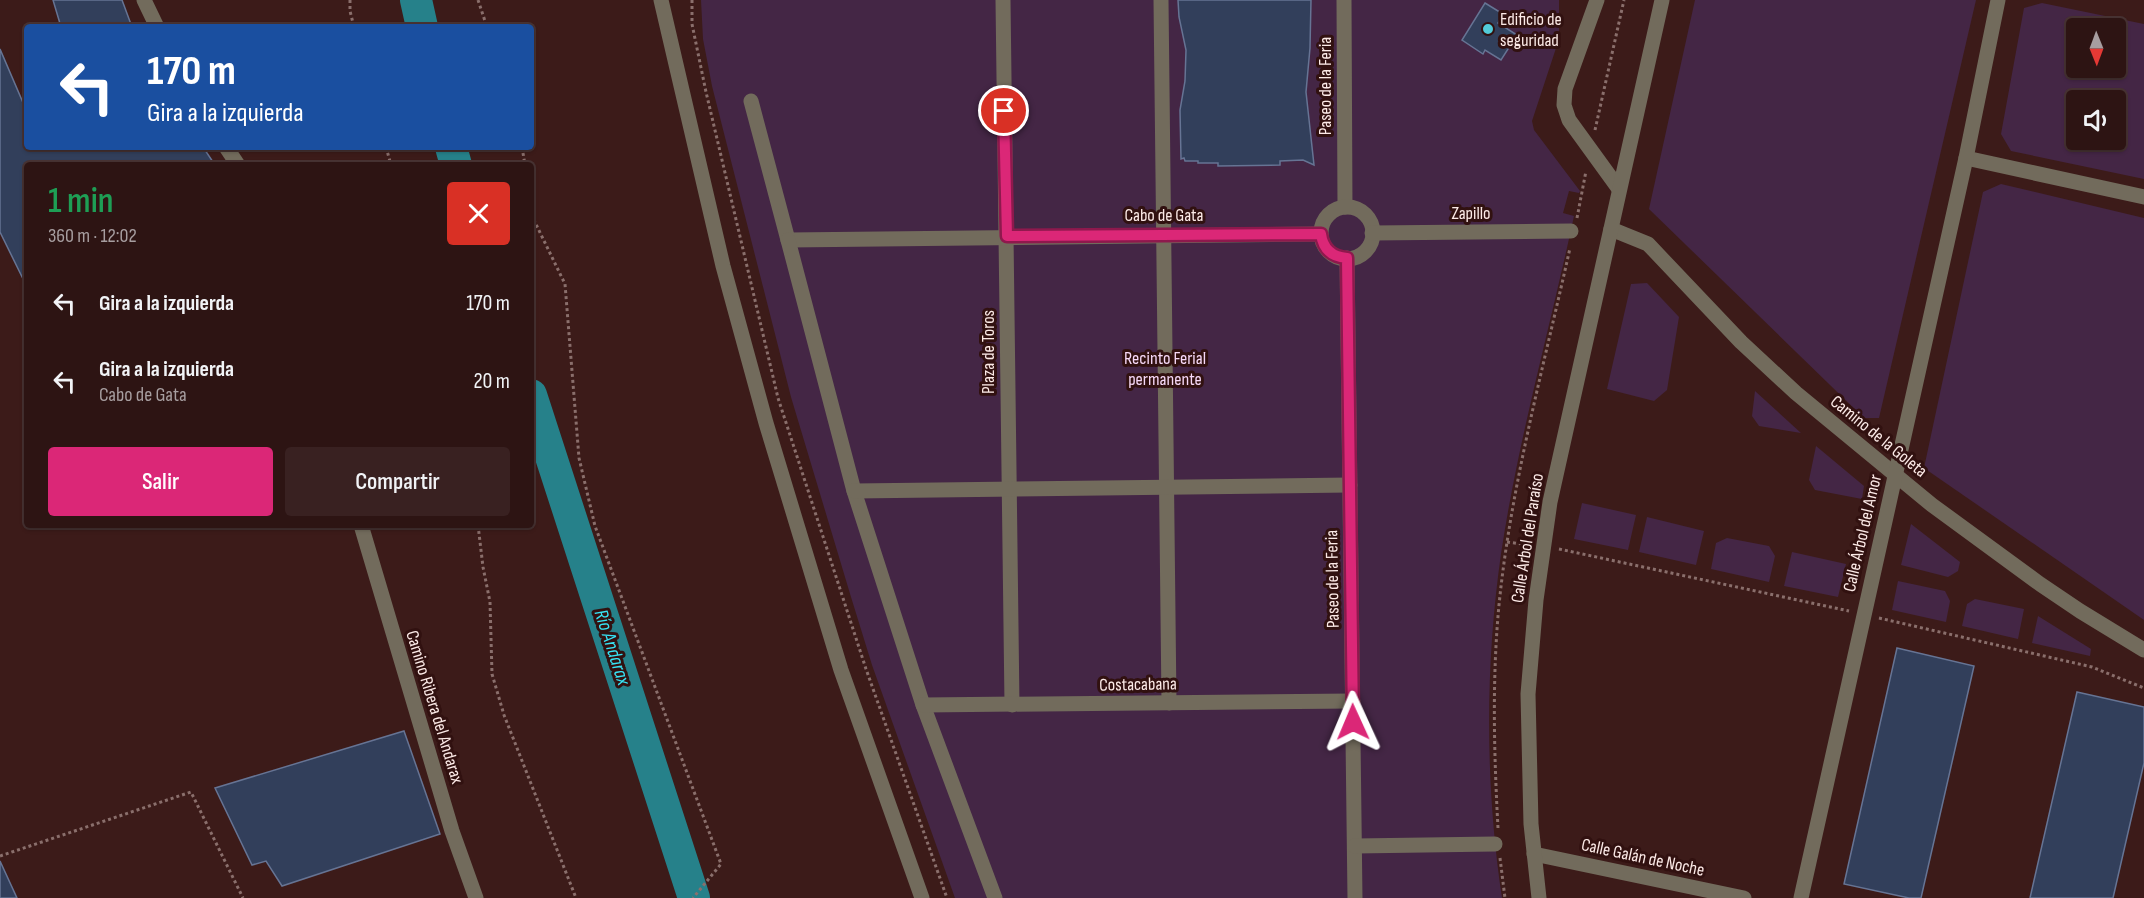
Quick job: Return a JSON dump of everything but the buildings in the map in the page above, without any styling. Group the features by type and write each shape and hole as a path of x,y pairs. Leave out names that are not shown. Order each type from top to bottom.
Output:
{"street":[{"path":"144,0 156,24"},
{"path":"661,0 723,266 766,423 841,670 922,898"},
{"name":"Plaza de Toros","path":"1003,0 1012,705"},
{"path":"1161,0 1169,703"},
{"name":"Paseo de la Feria","path":"1344,0 1345,207"},
{"path":"1597,0 1565,89 1564,105 1569,120 1619,189"},
{"name":"Calle Árbol del Paraíso","path":"1539,898 1531,824 1528,694 1539,577 1550,502 1662,0"},
{"name":"Calle Árbol del Amor","path":"1801,898 1966,158 1998,0"},
{"path":"751,101 854,491 923,705 995,898"},
{"path":"1966,158 2144,197"},
{"path":"1345,207 1354,208 1365,214 1371,225 1372,233 1370,243 1364,252 1347,258 1330,253 1324,246 1321,234 1323,221 1327,216 1336,209 1345,207"},
{"name":"Camino de la Goleta","path":"1611,229 1648,244 1742,342 1788,386 1895,475 1996,553 2080,611 2144,650"},
{"name":"Zapillo","path":"1372,233 1573,232"},
{"name":"Cabo de Gata","path":"788,240 1321,234"},
{"name":"Paseo de la Feria","path":"1347,258 1355,898"},
{"path":"854,491 1350,485"},
{"name":"Camino Ribera del Andarax","path":"362,528 452,831 476,898"},
{"name":"Costacabana","path":"923,705 1353,701"},
{"path":"1355,846 1498,847"},
{"name":"Calle Galán de Noche","path":"1534,854 1743,898"}],"path":[{"path":"350,0 353,24"},
{"path":"478,0 486,24"},
{"path":"692,0 692,24 706,92 778,398 866,669 947,898"},
{"path":"1498,828 1494,709 1499,605 1507,542 1624,0"},
{"path":"534,220 564,284 579,458 594,526 721,864 693,898"},
{"path":"478,528 490,602 492,674 504,715 576,898"},
{"path":"1507,542 1525,544"},
{"path":"1560,549 1856,613"},
{"path":"1875,617 2092,667 2144,688"},
{"path":"0,856 191,792 243,898"},
{"path":"1498,847 1505,898"}],"green space":[{"name":"Recinto Ferial permanente","path":"701,0 1559,0 1559,39 1532,121 1534,130 1580,191 1579,193 1569,191 1563,213 1574,216 1516,469 1496,596 1489,726 1492,812 1502,898 955,898 872,665 791,397 712,86 703,39"},
{"path":"1695,0 1976,0 1879,418 1864,418 1649,209"},
{"path":"2042,3 2115,18 2066,18 2066,78 2126,78 2126,20 2144,24 2144,179 2011,151 2001,134 2024,8"},
{"path":"2001,184 2144,218 2144,620 1924,468 1983,192"},
{"path":"1647,283 1679,317 1667,390 1654,401 1607,389 1631,284"},
{"path":"1755,391 1801,433 1759,426 1752,416"},
{"path":"1816,446 1864,486 1862,499 1815,490 1809,480"},
{"path":"1582,503 1636,515 1628,550 1574,539"},
{"path":"1647,517 1704,531 1696,565 1639,552"},
{"path":"1911,524 1960,562 1958,571 1948,577 1901,565"},
{"path":"1727,538 1769,546 1775,556 1769,582 1711,569 1716,543"},
{"path":"1792,552 1846,564 1838,597 1784,586"},
{"path":"1898,581 1945,591 1950,601 1946,622 1892,610"},
{"path":"1975,599 2024,609 2018,639 1962,626 1967,604"},
{"path":"2038,616 2091,649 2090,656 2032,643"}],"waterway":[{"name":"Río Andarax","path":"416,0 421,24"},
{"name":"Río Andarax","path":"452,150 455,162"},
{"name":"Río Andarax","path":"534,404 694,898"}],"place":[{"name":"Edificio de seguridad","path":"1488,29"}],"route":[{"path":"1004,111 1007,236 1321,234 1324,246 1330,253 1347,258 1353,722"}]}
